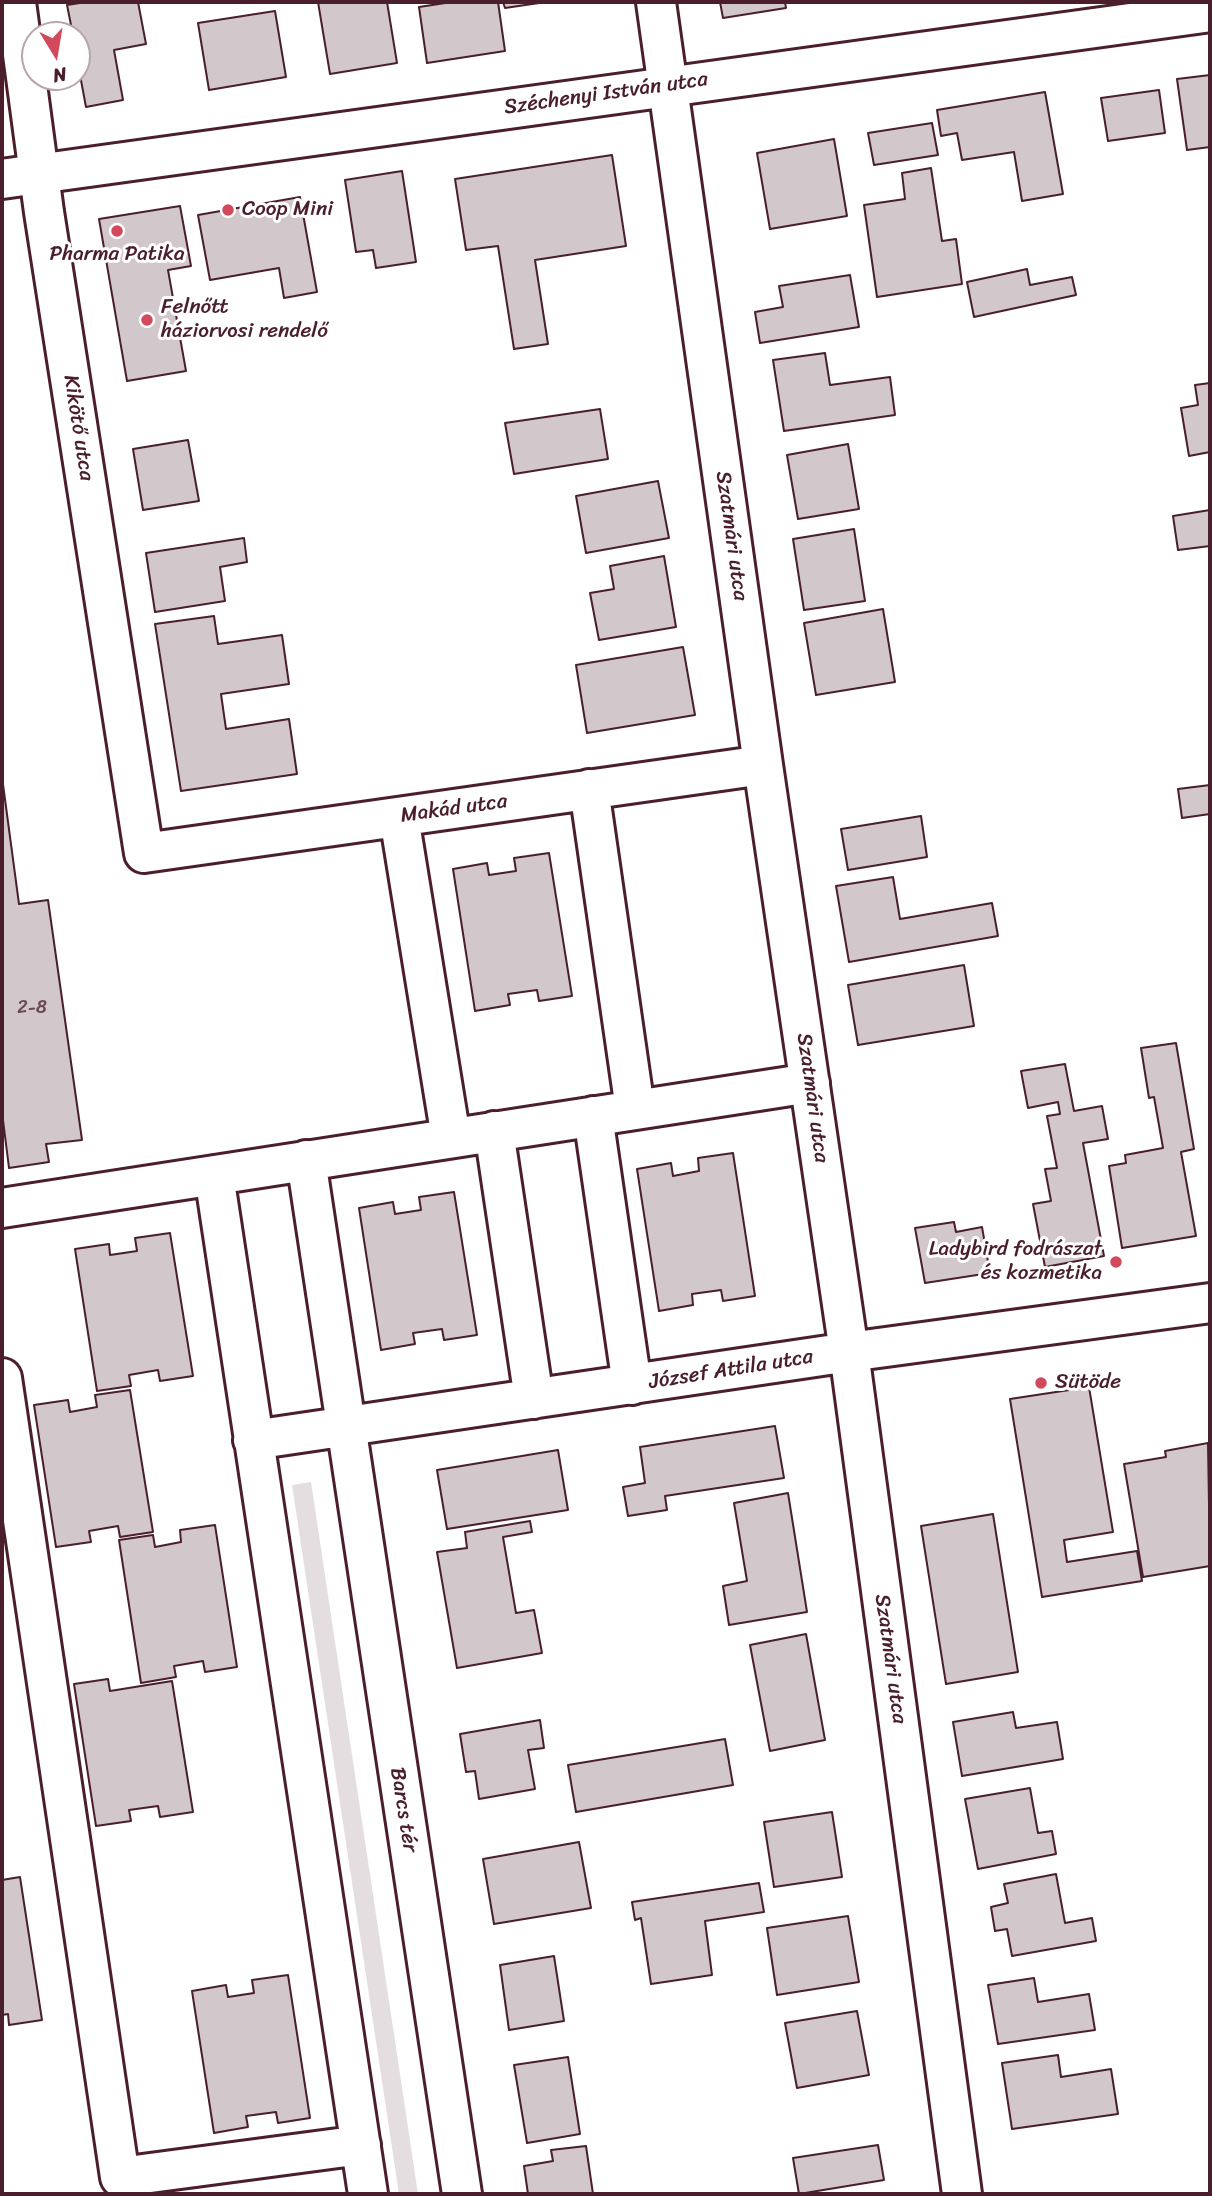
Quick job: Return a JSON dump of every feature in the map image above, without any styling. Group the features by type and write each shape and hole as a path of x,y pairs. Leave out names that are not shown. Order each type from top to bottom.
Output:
{"street":[{"name":"Kikötő utca","path":"16,2 20,176 144,853"},
{"name":"Szatmári utca","path":"656,2 849,1352 962,2194"},
{"name":"Széchenyi István utca","path":"20,176 1210,12"},
{"name":"Makád utca","path":"144,853 763,765"},
{"path":"589,789 635,1110"},
{"path":"399,817 451,1138"},
{"path":"2,1208 810,1083"},
{"path":"593,1116 632,1385"},
{"path":"494,1131 534,1399"},
{"name":"Barcs tér","path":"306,1160 462,2194"},
{"path":"214,1175 368,2194"},
{"name":"József Attila utca","path":"253,1440 849,1352 1210,1303"},
{"path":"2,1378 120,2177 223,2179 361,2145"}],"shaded area":[{"path":"311,1482 418,2194 399,2194 292,1485"}],"building":[{"path":"86,2 138,2 146,44 114,50 123,100 86,107 83,91 91,91 91,21 70,21 67,5"},
{"path":"318,2 387,2 397,63 330,74"},
{"path":"452,2 498,2 505,51 427,63 419,7"},
{"path":"503,2 546,2 505,8"},
{"path":"720,2 785,2 786,8 723,18"},
{"path":"275,11 286,77 209,90 198,23"},
{"path":"1210,75 1210,147 1187,150 1177,79"},
{"path":"1159,90 1165,133 1108,141 1101,98"},
{"path":"1045,92 1063,194 1022,201 1014,152 962,160 957,133 941,136 937,110"},
{"path":"932,123 938,155 874,165 868,133"},
{"path":"834,139 847,216 770,229 757,153"},
{"path":"612,155 626,246 535,260 548,344 514,349 498,246 466,250 455,179"},
{"path":"931,168 942,241 956,239 962,284 877,297 864,205 905,199 902,173"},
{"path":"402,171 416,262 376,268 373,250 356,252 345,180"},
{"path":"300,197 317,292 284,298 279,268 210,280 198,215"},
{"name":"Felnőtt háziorvosi rendelő","path":"180,206 191,266 168,270 186,371 127,381 99,219"},
{"path":"1027,269 1030,285 1072,277 1076,295 974,317 967,282"},
{"path":"850,275 859,327 760,343 755,312 783,307 779,286"},
{"path":"825,353 830,385 890,377 895,415 784,431 773,360"},
{"path":"1210,383 1210,452 1189,456 1181,408 1198,405 1195,385"},
{"path":"600,409 608,459 514,474 505,423"},
{"path":"188,440 199,501 143,510 133,449"},
{"path":"848,444 859,509 798,519 787,455"},
{"path":"658,481 669,538 586,553 576,496"},
{"path":"1210,510 1210,546 1178,550 1173,516"},
{"path":"854,529 865,601 804,610 793,539"},
{"path":"244,538 247,562 220,567 225,601 155,612 146,553"},
{"path":"664,556 676,627 599,640 590,593 614,589 610,566"},
{"path":"883,609 895,682 816,695 804,623"},
{"path":"214,616 218,644 282,635 289,684 221,694 226,729 289,719 297,774 181,791 155,624"},
{"path":"683,647 695,715 587,733 576,665"},
{"path":"2,777 19,904 48,900 82,1140 46,1144 49,1162 9,1168 2,1112"},
{"path":"1210,785 1210,814 1182,818 1178,789"},
{"path":"921,816 927,857 848,870 841,829"},
{"path":"549,853 572,996 539,1001 537,990 508,994 510,1005 475,1011 453,869 487,863 489,875 516,871 514,858"},
{"path":"893,877 900,919 992,903 998,936 849,962 836,886"},
{"path":"964,965 974,1026 858,1045 848,985"},
{"path":"1176,1043 1194,1149 1181,1152 1196,1236 1122,1248 1109,1166 1126,1163 1125,1155 1163,1148 1154,1097 1149,1098 1141,1048"},
{"path":"1065,1064 1074,1111 1102,1106 1108,1139 1083,1143 1104,1256 1045,1267 1033,1204 1051,1201 1045,1169 1057,1168 1047,1116 1060,1114 1058,1102 1028,1108 1021,1071"},
{"path":"733,1153 755,1296 723,1301 721,1290 692,1294 693,1305 659,1311 637,1169 671,1163 673,1176 699,1171 698,1158"},
{"path":"454,1192 477,1335 444,1340 442,1329 413,1333 415,1344 381,1350 359,1208 393,1202 395,1214 421,1210 419,1197"},
{"path":"954,1222 956,1232 982,1227 990,1273 925,1283 915,1228"},
{"path":"170,1233 193,1376 160,1381 158,1370 129,1375 131,1386 97,1391 75,1249 109,1244 110,1255 137,1251 135,1238"},
{"path":"1089,1387 1113,1532 1064,1540 1067,1562 1137,1551 1142,1581 1042,1597 1010,1399"},
{"path":"130,1390 153,1532 120,1537 118,1526 89,1531 91,1542 56,1547 34,1405 68,1400 70,1412 97,1407 95,1395"},
{"path":"775,1426 784,1478 665,1496 667,1510 628,1516 623,1487 645,1483 640,1447"},
{"path":"1208,1443 1210,1566 1143,1577 1124,1464 1166,1457 1165,1451"},
{"path":"558,1450 568,1510 447,1529 437,1470"},
{"path":"788,1493 807,1612 729,1625 723,1586 747,1581 734,1503"},
{"path":"993,1514 1018,1672 946,1684 921,1526"},
{"path":"530,1521 532,1532 503,1537 516,1613 534,1610 542,1653 457,1668 437,1552 467,1548 465,1532"},
{"path":"215,1525 237,1667 205,1672 203,1661 174,1666 176,1677 141,1683 119,1540 153,1535 155,1547 181,1542 180,1530"},
{"path":"806,1634 825,1740 770,1751 750,1645"},
{"path":"108,1679 110,1691 172,1681 193,1812 160,1817 158,1806 129,1810 131,1821 96,1826 74,1684"},
{"path":"1013,1712 1016,1728 1057,1722 1063,1759 962,1776 953,1722"},
{"path":"540,1720 544,1748 528,1750 535,1789 479,1799 475,1771 466,1772 460,1734"},
{"path":"725,1739 733,1785 576,1812 568,1765"},
{"path":"1030,1788 1038,1833 1052,1831 1056,1854 978,1869 965,1799"},
{"path":"832,1812 842,1877 774,1887 764,1822"},
{"path":"579,1842 591,1908 494,1924 483,1859"},
{"path":"1056,1874 1065,1923 1092,1918 1096,1941 1012,1956 1007,1929 995,1931 991,1907 1008,1903 1004,1884"},
{"path":"20,1877 42,2020 9,2025 8,2014 2,2015 2,1880"},
{"path":"759,1883 764,1912 705,1921 712,1975 651,1984 641,1918 635,1920 632,1902"},
{"path":"848,1916 859,1982 777,1995 767,1928"},
{"path":"554,1956 564,2021 509,2030 500,1965"},
{"path":"288,1975 310,2118 278,2123 276,2112 246,2116 248,2127 214,2133 192,1991 226,1985 228,1997 254,1993 252,1980"},
{"path":"1034,1978 1038,2002 1089,1994 1095,2030 998,2044 988,1985"},
{"path":"857,2011 869,2075 797,2088 785,2023"},
{"path":"1058,2055 1061,2077 1111,2069 1118,2114 1012,2129 1002,2063"},
{"path":"568,2057 580,2134 527,2143 514,2065"},
{"path":"878,2145 884,2180 799,2194 793,2158"},
{"path":"586,2146 593,2194 528,2194 524,2166 553,2161 551,2150"}],"place":[{"name":"Coop Mini","path":"228,210"},
{"name":"Pharma Patika","path":"117,231"},
{"name":"Felnőtt háziorvosi rendelő","path":"147,320"},
{"name":"Ladybird fodrászat és kozmetika","path":"1116,1262"},
{"name":"Sütöde","path":"1041,1383"}]}
